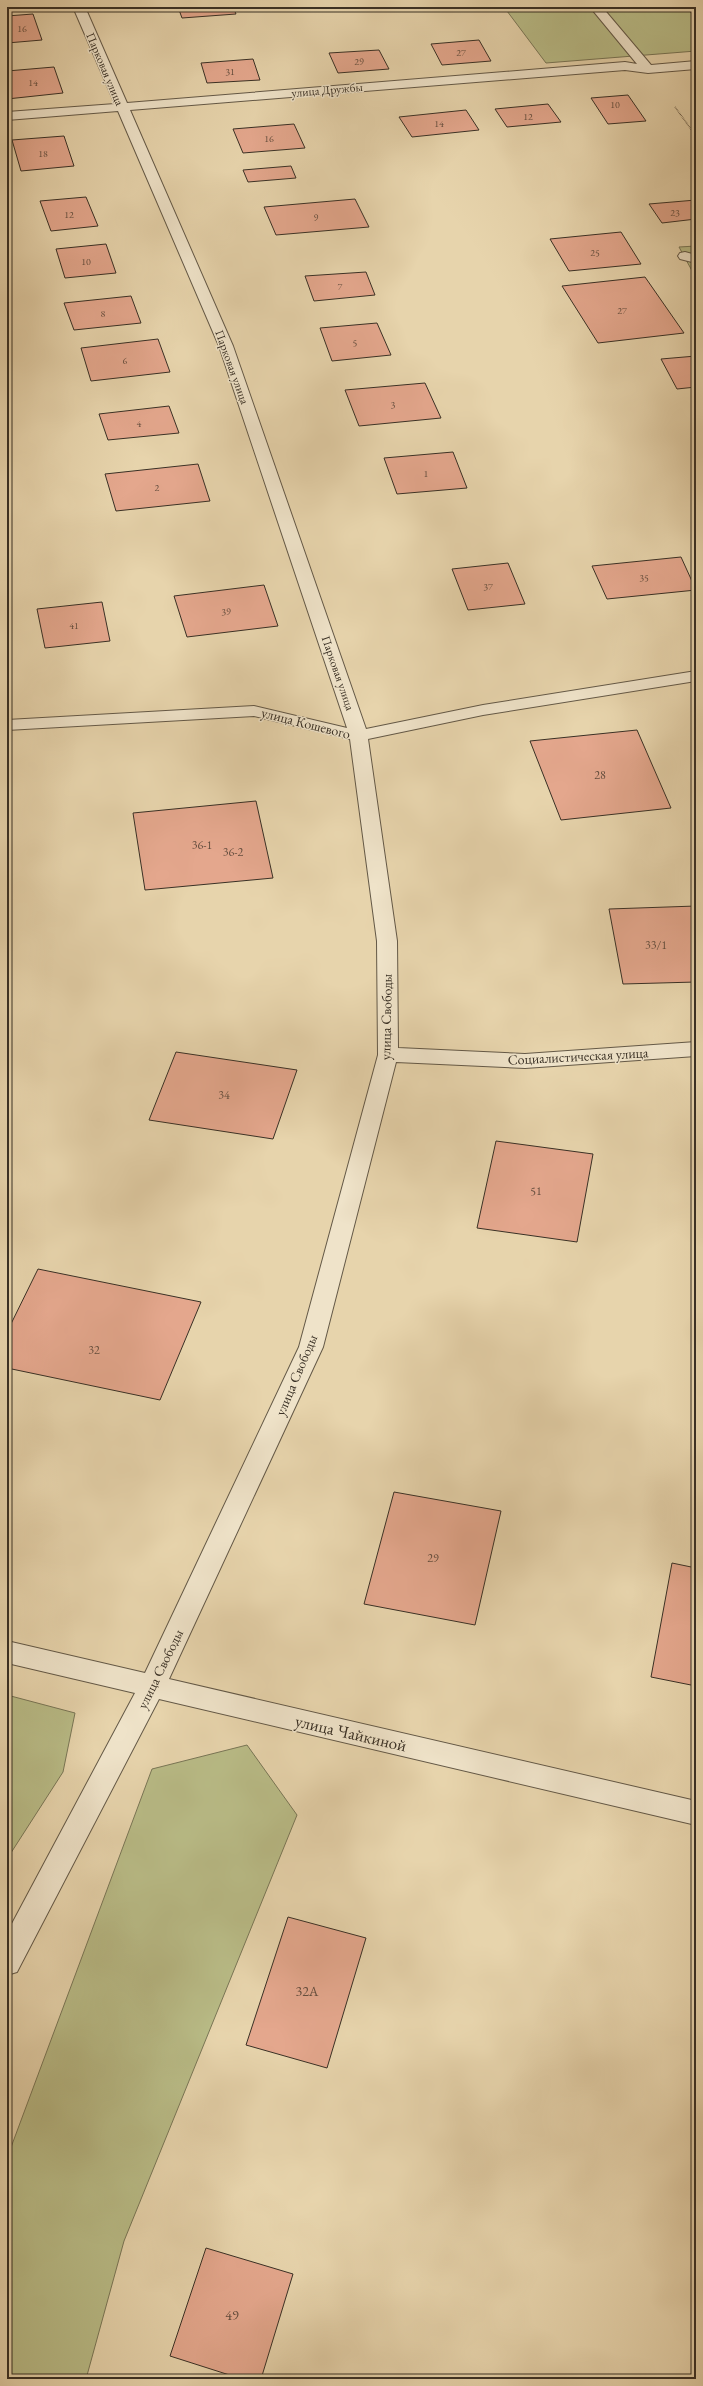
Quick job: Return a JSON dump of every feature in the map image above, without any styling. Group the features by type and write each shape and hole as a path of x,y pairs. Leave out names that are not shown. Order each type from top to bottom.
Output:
{"street":[{"name":"Парковая улица","path":"79,7 226,346 359,736"},
{"path":"596,7 648,68"},
{"name":"улица Дружбы","path":"7,116 625,66 648,68 696,65"},
{"name":"улица Кошевого","path":"7,725 254,711 359,736 483,710 696,676"},
{"name":"улица Свободы","path":"7,1962 152,1687 311,1347 388,1055 387,941 359,736"},
{"name":"Социалистическая улица","path":"388,1055 526,1061 696,1049"},
{"name":"улица Чайкиной","path":"7,1652 696,1814"}],"green space":[{"path":"504,7 686,7 696,19 696,51 546,63"},
{"path":"696,246 696,278 679,247"},
{"path":"7,1695 75,1713 63,1772 7,1859"},
{"path":"247,1745 297,1815 124,2241 86,2379 7,2379 7,2158 152,1769"}],"building":[{"path":"178,7 233,7 236,14 182,18"},
{"path":"33,14 42,40 7,43 7,16"},
{"path":"479,40 491,61 442,65 431,44"},
{"path":"379,50 389,69 338,73 329,53"},
{"path":"253,59 260,80 207,83 201,63"},
{"path":"54,67 63,93 7,99 7,71"},
{"path":"628,95 646,121 608,124 591,98"},
{"path":"548,104 561,122 507,127 495,109"},
{"path":"466,110 479,130 412,137 399,117"},
{"path":"294,124 305,148 243,153 233,129"},
{"path":"64,136 74,166 21,171 12,140"},
{"path":"291,166 296,178 248,182 243,170"},
{"path":"86,197 98,226 51,231 40,201"},
{"path":"355,199 369,227 276,235 264,207"},
{"path":"696,200 696,219 662,223 649,204"},
{"path":"621,232 641,264 569,271 550,239"},
{"path":"106,244 116,273 65,278 56,249"},
{"path":"366,272 375,295 314,301 305,276"},
{"path":"645,277 684,333 598,343 562,286"},
{"path":"131,296 141,323 74,330 64,303"},
{"path":"377,323 391,355 332,361 320,328"},
{"path":"158,339 170,372 91,381 81,348"},
{"path":"696,356 696,387 677,389 661,359"},
{"path":"425,383 441,418 359,426 345,390"},
{"path":"169,406 179,433 108,440 99,414"},
{"path":"453,452 467,488 397,494 384,458"},
{"path":"198,464 210,501 116,511 105,474"},
{"path":"681,557 696,590 607,599 592,566"},
{"path":"508,563 525,604 468,610 452,569"},
{"path":"264,585 278,626 187,637 174,596"},
{"path":"102,602 110,641 45,648 37,609"},
{"path":"637,730 671,808 561,820 530,741"},
{"path":"256,801 273,878 145,890 133,813"},
{"path":"696,906 696,982 623,984 609,909"},
{"path":"176,1052 297,1070 273,1139 149,1120"},
{"path":"496,1141 593,1154 577,1242 477,1228"},
{"path":"38,1269 201,1302 160,1400 7,1368 7,1332"},
{"path":"394,1492 501,1511 475,1625 364,1604"},
{"path":"672,1563 696,1568 696,1686 651,1677"},
{"path":"288,1917 366,1938 327,2068 246,2045"},
{"path":"206,2248 293,2274 261,2379 242,2379 170,2356"}]}
